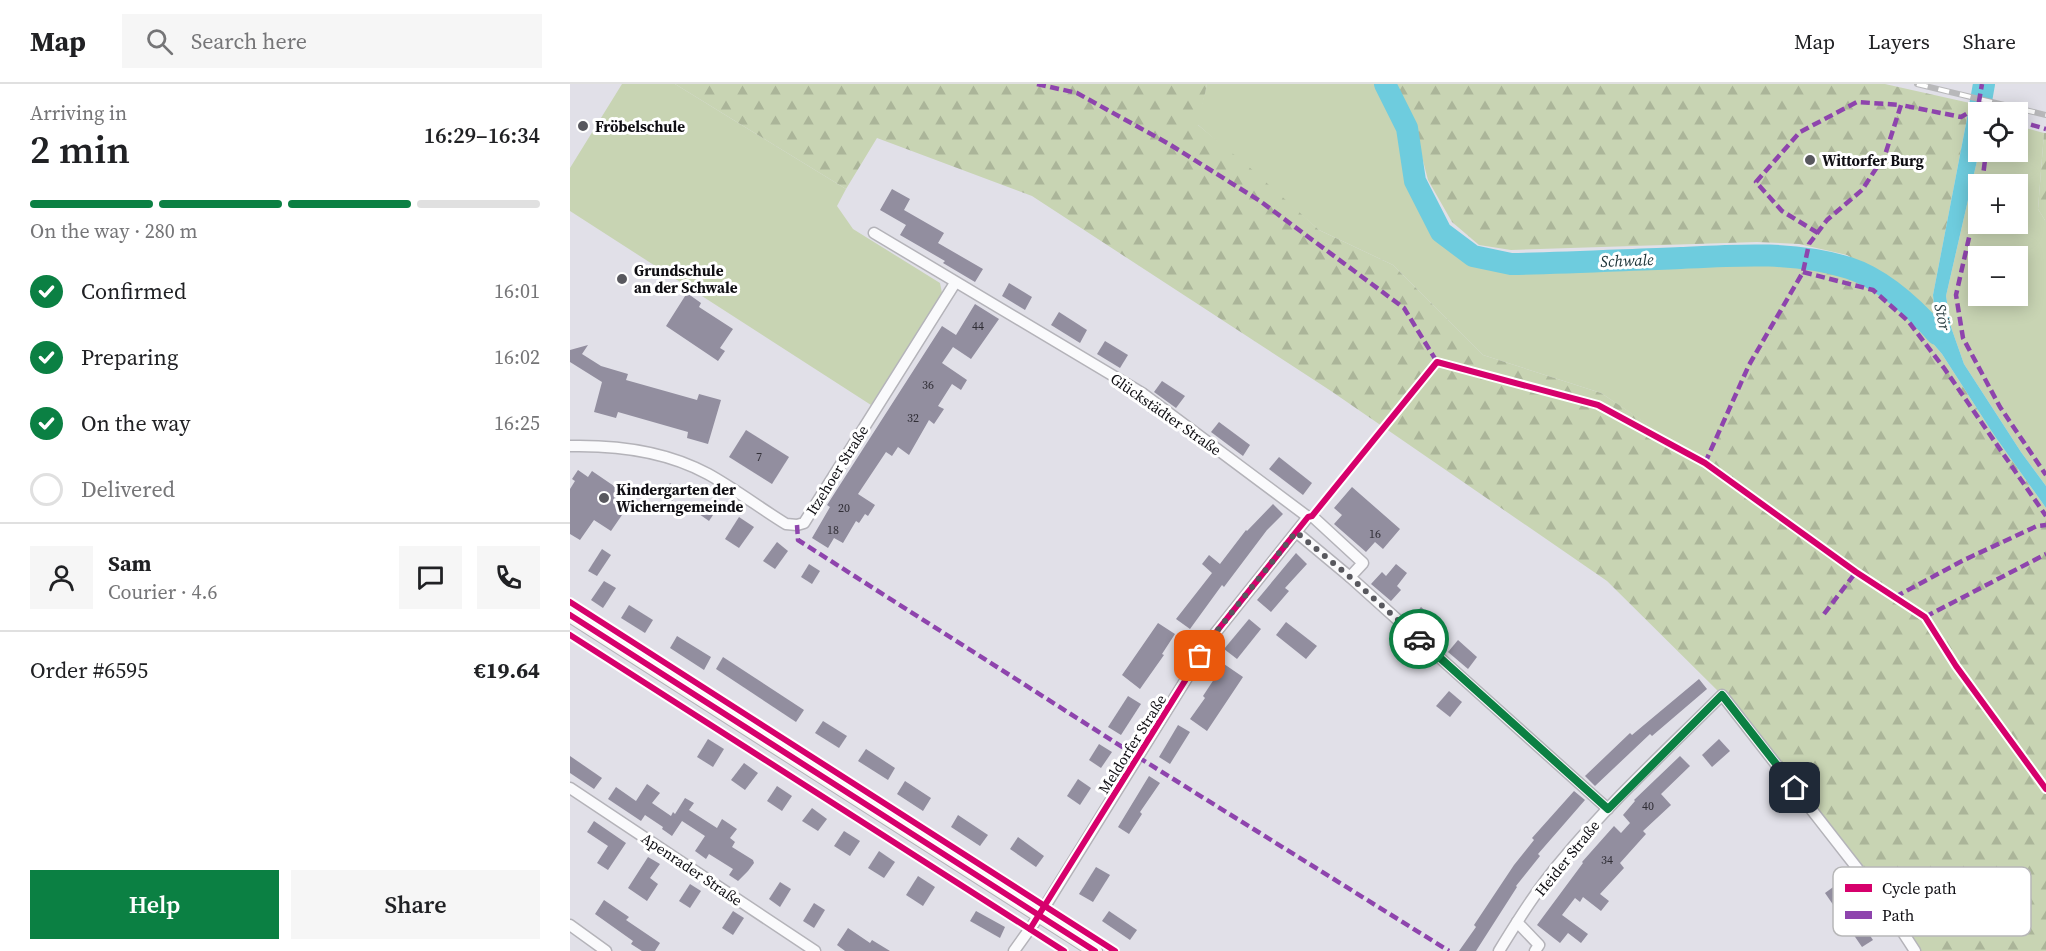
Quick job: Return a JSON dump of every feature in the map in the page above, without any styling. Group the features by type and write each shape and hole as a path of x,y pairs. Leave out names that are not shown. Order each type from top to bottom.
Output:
{"street":[{"path":"874,233 955,283"},
{"name":"Itzehoer Straße","path":"570,447 618,446 667,458 707,474 786,524 804,523 955,283"},
{"name":"Glückstädter Straße","path":"955,283 1142,393 1308,518 1312,516 1363,563 1350,577"},
{"path":"1308,518 1296,532 1350,577 1608,809"},
{"name":"Meldorfer Straße","path":"1014,951 1040,916 1213,636 1296,532"},
{"path":"570,615 1095,951"},
{"name":"Heider Straße","path":"1499,951 1561,861 1608,809 1722,695 1856,867"},
{"name":"Apenrader Straße","path":"570,788 815,951"},
{"path":"1517,922 1539,945 1535,951"},
{"path":"570,925 606,951"},
{"name":"Heider Straße","path":"1905,936 1915,951"}],"green space":[{"path":"622,84 675,84 846,189 837,206 853,229 940,283 942,293 871,405 570,211 570,168"},
{"path":"675,84 1207,84 1198,125 1248,166 1319,230 1393,265 1483,355 1601,393 1705,462 1805,266 1840,273 1874,286 1911,318 1942,354 1994,435 2046,508 2046,951 1915,951 1904,936 2031,936 2031,867 1852,867 1722,695 1607,581 1331,391 1032,196 877,138 846,189"},
{"path":"1207,84 1385,84 1407,128 1415,181 1441,231 1473,256 1511,264 1753,255 1800,258 1805,266 1705,463 1601,393 1483,355 1393,265 1319,230 1197,124"},
{"path":"1394,84 1885,84 1968,103 1968,113 1933,295 1935,317 1933,320 1929,318 1903,291 1883,276 1847,255 1799,244 1757,242 1511,250 1479,245 1452,222 1428,180 1414,126"},
{"path":"2028,129 2044,133 2038,209 2046,222 2046,486 1964,364 1951,327 1946,296 1968,200 1968,234 2028,234 2028,174 1974,174 1977,162 2028,162"},
{"path":"2044,133 2046,133 2046,222 2038,209"}],"water":[{"path":"1968,113 1968,162 1977,162 1974,174 1968,174 1968,200 1946,296 1951,327 1964,364 2046,486 2046,508 1994,435 1942,354 1911,318 1919,307 1933,320 1935,317 1933,295"}],"building":[{"path":"892,189 910,199 904,210 944,233 938,243 983,269 975,282 943,263 945,261 900,235 906,225 880,210"},
{"path":"1009,283 1032,297 1025,310 1002,296"},
{"path":"687,293 701,303 699,307 733,329 720,348 725,351 718,361 666,326"},
{"path":"975,304 999,319 971,359 953,347 942,363 967,380 961,390 952,384 938,406 944,409 934,424 929,420 909,455 898,447 892,456 886,452 858,494 875,505 868,516 865,514 859,523 856,521 843,543 834,538 828,548 812,538 830,507 827,505 942,326 956,335"},
{"path":"1059,312 1087,330 1080,343 1051,325"},
{"path":"1105,341 1128,355 1120,368 1097,354"},
{"path":"588,345 582,354 601,366 628,374 626,380 697,400 699,394 721,400 708,444 687,438 688,432 618,412 616,418 594,412 602,382 570,362 570,350"},
{"path":"1162,381 1185,396 1176,408 1154,392"},
{"path":"1219,422 1250,445 1243,456 1211,432"},
{"path":"746,430 789,457 772,484 729,457"},
{"path":"1279,457 1312,483 1303,495 1269,469"},
{"path":"578,470 588,477 592,471 633,499 611,531 594,520 580,540 570,534 570,489 575,481 572,479"},
{"path":"670,483 680,490 670,504 660,496"},
{"path":"1352,487 1400,529 1383,549 1375,542 1366,552 1334,524 1342,515 1334,508"},
{"path":"707,502 717,509 709,521 699,514"},
{"path":"1273,504 1283,514 1267,530 1224,587 1222,585 1190,629 1176,619 1212,573 1202,564 1209,555 1220,564 1246,530"},
{"path":"739,517 754,527 739,548 725,539"},
{"path":"777,542 788,551 775,569 763,561"},
{"path":"602,549 611,555 597,576 588,571"},
{"path":"1296,553 1307,564 1285,588 1289,591 1271,612 1257,600"},
{"path":"809,564 820,571 812,584 801,577"},
{"path":"1396,564 1407,573 1397,586 1401,590 1391,601 1371,584 1382,572 1386,576"},
{"path":"604,581 616,588 603,608 591,600"},
{"path":"629,605 653,620 645,633 621,618"},
{"path":"1421,607 1440,624 1431,635 1411,619"},
{"path":"1249,619 1261,629 1237,659 1224,649"},
{"path":"1286,622 1317,646 1306,659 1276,635"},
{"path":"1158,623 1175,634 1162,654 1164,655 1140,689 1122,675"},
{"path":"677,636 711,657 704,670 670,648"},
{"path":"1458,640 1477,657 1468,669 1448,652"},
{"path":"723,657 804,710 796,722 716,669"},
{"path":"1224,664 1243,677 1207,731 1190,719"},
{"path":"1699,679 1707,689 1652,736 1650,734 1595,786 1585,776 1630,733 1632,735"},
{"path":"1449,691 1462,702 1450,717 1436,706"},
{"path":"1128,696 1141,704 1121,735 1108,727"},
{"path":"823,721 847,736 839,748 815,733"},
{"path":"1178,725 1190,732 1170,764 1159,757"},
{"path":"708,739 724,749 713,767 697,757"},
{"path":"1719,739 1730,751 1712,767 1702,755"},
{"path":"1099,744 1112,752 1101,768 1089,760"},
{"path":"866,749 895,768 888,780 858,761"},
{"path":"570,756 602,778 594,789 570,773"},
{"path":"1680,756 1690,766 1661,794 1671,805 1643,831 1646,834 1620,863 1624,868 1600,894 1609,901 1601,911 1583,897 1580,902 1575,898 1562,915 1588,934 1581,943 1568,933 1560,943 1537,925 1582,862 1614,826 1621,833 1630,823 1623,815 1634,800"},
{"path":"744,763 758,773 745,790 731,780"},
{"path":"1149,776 1160,783 1140,812 1142,814 1129,834 1118,827"},
{"path":"1078,779 1091,788 1080,805 1067,796"},
{"path":"905,781 931,798 923,811 897,794"},
{"path":"647,784 660,793 652,803 671,816 673,812 675,814 685,798 694,803 689,810 717,828 722,819 737,829 730,838 735,842 732,847 753,860 754,863 748,871 738,881 729,875 733,869 709,854 706,859 695,851 705,836 682,821 672,836 645,815 641,821 608,799 616,787 636,801"},
{"path":"777,786 792,796 782,811 767,801"},
{"path":"1574,791 1585,800 1538,854 1540,856 1516,886 1476,951 1459,951 1514,865 1534,840 1532,838"},
{"path":"812,808 827,819 818,831 802,821"},
{"path":"958,815 988,835 980,846 951,827"},
{"path":"594,821 626,843 608,870 597,863 608,846 587,832"},
{"path":"844,831 860,841 850,856 834,846"},
{"path":"1018,837 1044,856 1036,867 1010,849"},
{"path":"879,851 895,862 884,878 868,868"},
{"path":"648,857 660,864 650,878 658,884 647,901 628,888"},
{"path":"1096,867 1110,875 1093,902 1079,894"},
{"path":"918,876 935,887 923,906 906,895"},
{"path":"780,882 791,889 780,907 769,899"},
{"path":"690,884 701,891 690,908 679,901"},
{"path":"1833,887 1833,905 1825,893"},
{"path":"604,900 629,917 626,920 660,943 655,951 642,951 631,944 633,941 595,914"},
{"path":"814,903 825,910 814,928 803,921"},
{"path":"733,911 744,918 733,935 722,928"},
{"path":"976,911 1005,927 1000,938 970,921"},
{"path":"1109,911 1137,930 1130,940 1102,921"},
{"path":"848,928 870,943 872,940 890,951 845,951 837,945"},
{"path":"1854,936 1870,936 1873,940 1862,947"}],"waterway":[{"name":"Schwale","path":"1385,84 1407,128 1415,181 1441,232 1473,256 1511,264 1745,255 1808,259 1849,268 1874,279 1908,305 1937,334"},
{"name":"Stör","path":"1981,102 1984,84"}],"railway":[{"path":"1917,84 2046,115"}],"marked path":[{"path":"1037,84 1077,93 1169,144 1260,201 1404,308 1437,362"},
{"path":"1705,463 1749,365 1803,272 1809,244 1827,220 1862,190 1885,155 1901,105 1961,117 1978,107 1982,84"},
{"path":"1818,233 1782,211 1756,182 1800,132 1857,102 1901,105"},
{"path":"2028,124 2046,129"},
{"path":"1983,174 1985,162"},
{"path":"1970,234 1956,295 1963,338 2000,407 2046,475"},
{"path":"1803,272 1873,290 1908,321 1944,368 2046,516"},
{"path":"797,525 798,540 1138,757 1449,951"},
{"path":"1895,597 1964,560 2037,526 2046,525"},
{"path":"1925,617 2046,554"},
{"path":"1824,614 1856,572"}],"cycle path":[{"path":"1030,929 1213,636 1437,362 1598,405 1705,463 1856,572 1925,617 1956,666 2046,789"},
{"path":"570,602 1115,951"},
{"path":"570,615 1095,951"},
{"path":"570,635 1064,951"}],"way so far":[{"path":"1200,656 1213,636 1296,532 1419,639"}],"place":[{"name":"Fröbelschule","path":"583,126"},
{"name":"Wittorfer Burg","path":"1810,160"},
{"name":"Grundschule an der Schwale","path":"622,279"},
{"name":"Kindergarten der Wicherngemeinde","path":"604,498"}],"route":[{"path":"1419,639 1608,809 1722,695 1795,788"}]}
